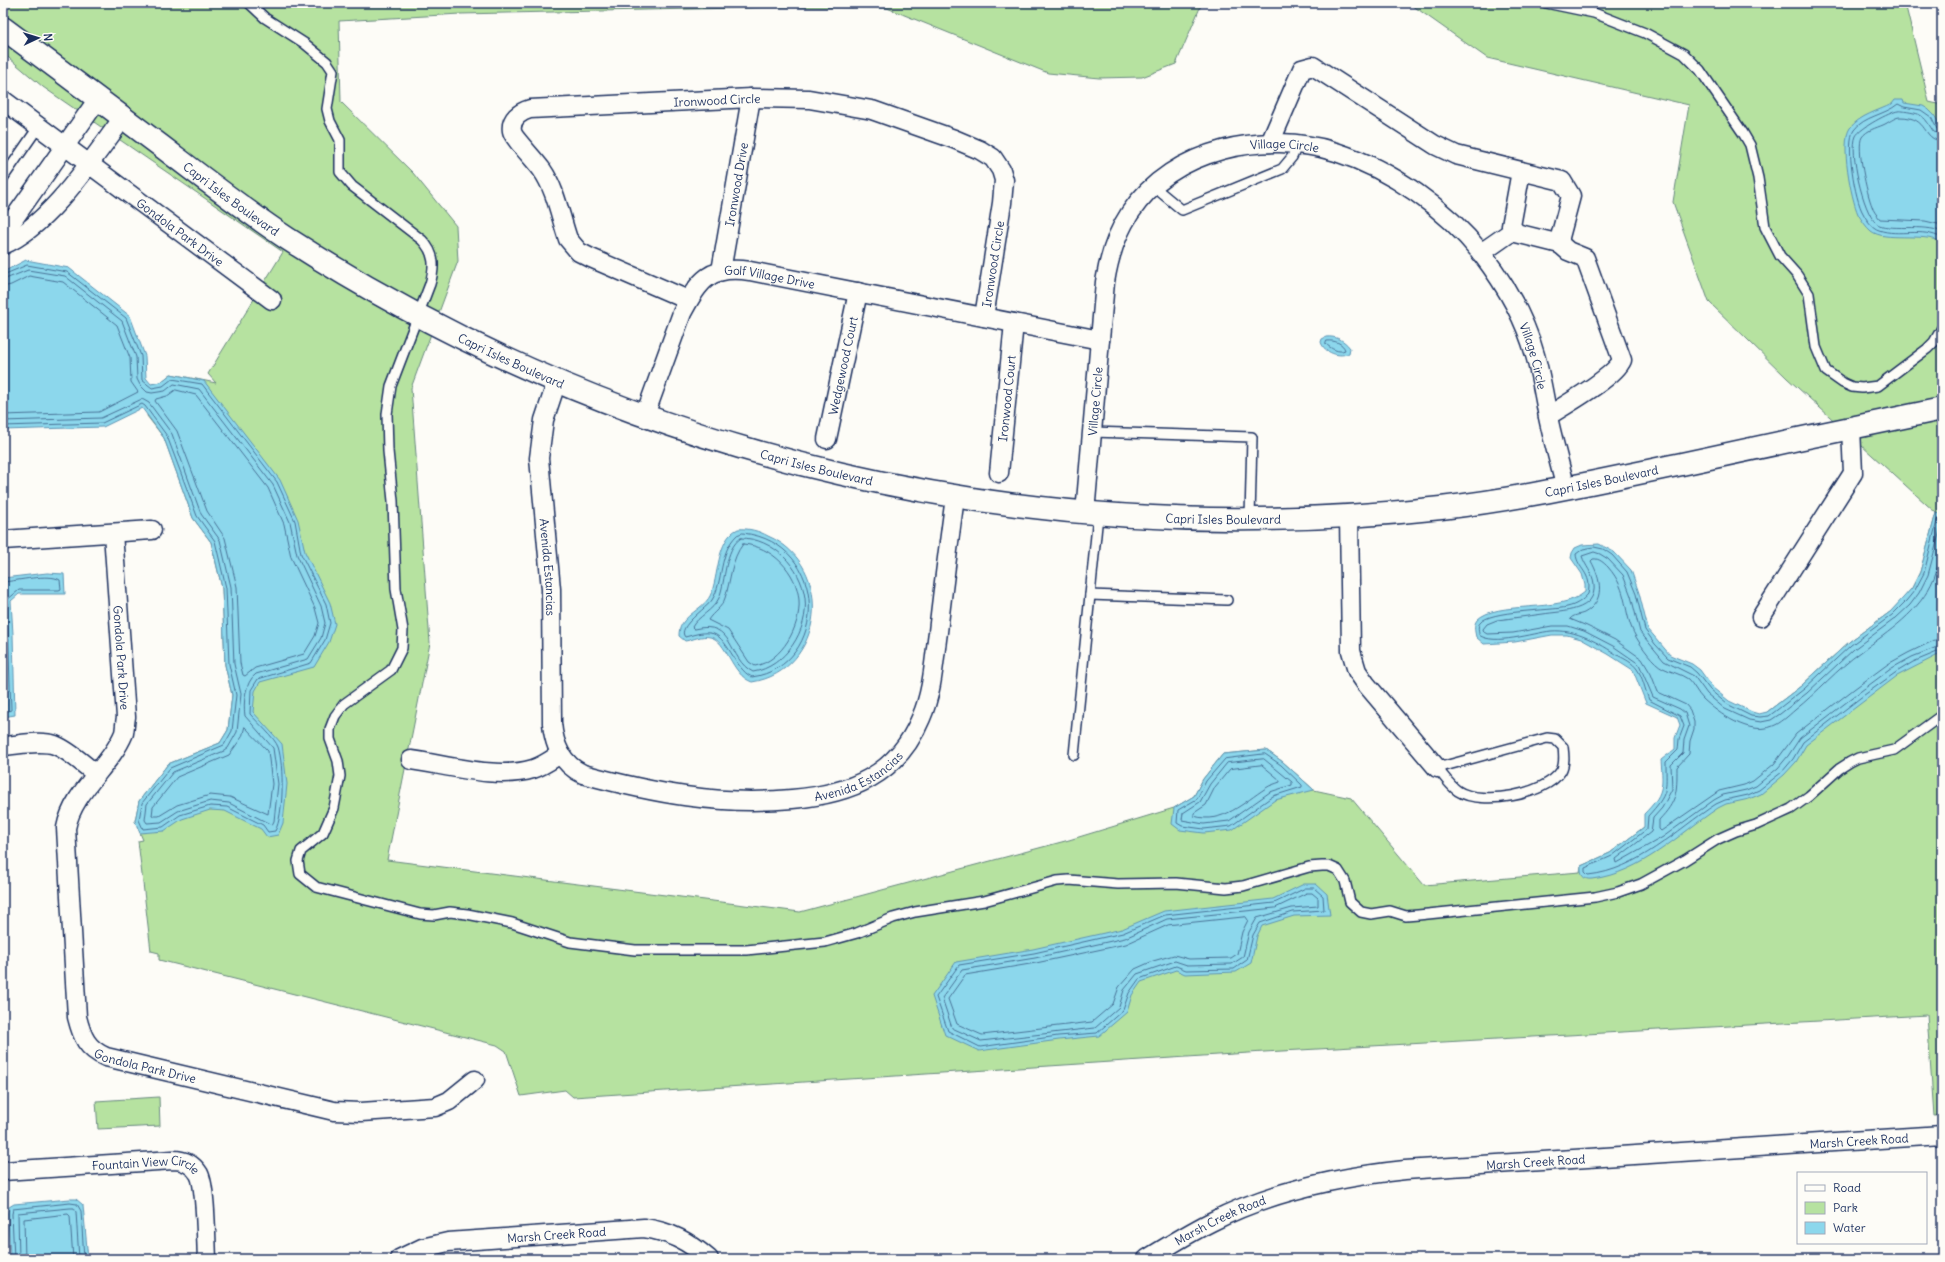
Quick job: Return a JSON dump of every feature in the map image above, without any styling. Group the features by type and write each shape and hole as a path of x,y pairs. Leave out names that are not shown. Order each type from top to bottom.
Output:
{"street":[{"name":"Capri Isles Boulevard","path":"3,28 244,209 288,239 419,315 513,362 557,381 645,415 722,442 788,461 868,480 955,497 1023,507 1091,514 1250,519 1299,519 1350,516 1449,507 1566,488 1942,408"},
{"path":"1270,143 1302,69 1314,66 1435,145 1456,155 1562,181 1571,196 1560,238 1560,244"},
{"name":"Ironwood Drive","path":"720,271 751,98"},
{"name":"Ironwood Circle","path":"688,300 591,258 572,245 568,239 548,180 524,147 515,138 512,131 512,122 517,115 530,109 751,98 809,99 872,110 954,138 993,158 1001,170 1004,189 984,317 1014,323"},
{"path":"3,234 98,99"},
{"name":"Gondola Park Drive","path":"3,100 272,300"},
{"path":"3,245 25,233 37,223 89,163 123,118"},
{"name":"Village Circle","path":"1091,514 1092,432 1105,282 1113,248 1130,213 1142,196 1178,168 1215,152 1240,146 1270,143 1298,144 1342,155 1384,173 1408,187 1447,217 1481,253 1499,278 1519,313 1528,333 1542,381 1548,416 1566,488"},
{"path":"1521,171 1511,226 1516,233 1560,244 1568,251 1585,258 1622,360 1619,366 1609,375 1548,416"},
{"path":"1481,253 1514,230"},
{"name":"Golf Village Drive","path":"645,415 688,300 701,283 711,275 720,271 735,269 750,271 984,317"},
{"name":"Wedgewood Court","path":"827,439 858,292"},
{"path":"1014,323 1100,340"},
{"name":"Ironwood Court","path":"999,473 1014,323"},
{"name":"Avenida Estancias","path":"557,381 544,420 539,458 551,597 553,727 556,747 560,754 571,766 583,774 658,792 728,802 763,802 812,797 843,791 874,776 903,749 917,727 926,704 932,673 955,497"},
{"path":"1762,617 1853,473 1851,428"},
{"path":"1350,516 1351,651 1358,671 1366,684 1437,768"},
{"path":"3,540 152,530"},
{"name":"Gondola Park Drive","path":"113,533 126,717 124,731 118,744 69,814 65,838 77,1017 80,1031 94,1052 106,1057 342,1112 435,1107 450,1101 475,1080"},
{"path":"3,746 41,743 54,745 64,750 96,774"},
{"path":"411,760 499,774 521,772 533,769 560,754"},
{"name":"Marsh Creek Road","path":"1147,1259 1212,1222 1242,1208 1275,1196 1310,1186 1361,1175 1405,1170 1942,1135"},
{"name":"Fountain View Circle","path":"3,1171 173,1160 188,1163 198,1173 202,1185 207,1259"},
{"name":"Marsh Creek Road","path":"399,1259 422,1248 448,1242 644,1228 658,1230 680,1238 709,1259"}],"lane":[{"path":"249,3 265,18 304,43 327,62 333,71 327,109 330,121 340,140 340,172 352,186 422,240 427,245 432,255 433,265 432,277 419,315 391,386 387,414 389,466 393,501 394,564 399,610 403,630 402,648 391,670 344,704 335,716 330,729 330,740 338,761 340,776 334,808 323,833 301,851 298,861 300,874 316,887 420,914 434,915 450,912 461,913 512,923 570,942 635,950 679,951 746,950 825,942 856,933 894,918 915,912 984,901 1065,880 1118,884 1176,882 1226,888 1243,886 1309,867 1329,866 1338,870 1342,875 1350,902 1360,912 1371,914 1390,911 1406,916 1596,897 1618,892 1656,877 1718,839 1736,831 1756,825 1791,809 1809,796 1844,766 1858,758 1894,750 1942,715"},
{"path":"1546,3 1594,13 1645,33 1684,54 1700,70 1744,133 1750,145 1758,178 1765,227 1780,256 1797,275 1809,294 1816,347 1822,363 1830,374 1852,387 1862,388 1878,386 1927,349 1934,342 1942,328"},
{"path":"3,178 39,126"},
{"path":"1153,186 1182,210 1282,169 1292,157 1298,144"},
{"path":"1092,432 1252,437 1250,519"},
{"path":"1074,755 1090,594 1091,514"},
{"path":"1090,594 1227,600"},
{"path":"1547,738 1555,739 1563,747 1564,760 1561,771 1553,780 1541,787 1502,797 1483,799 1469,796 1457,791 1437,768 1547,738"}],"green space":[{"path":"3,3 1202,3 1176,64 1142,77 1099,78 1048,73 887,8 786,7 460,14 339,21 341,102 413,173 456,226 458,261 411,388 430,643 387,860 800,912 1069,840 1174,808 1194,796 1203,779 1223,754 1266,750 1283,762 1314,790 1351,798 1424,885 1580,872 1581,866 1610,853 1644,827 1767,712 1801,686 1849,642 1890,612 1903,599 1912,588 1920,572 1936,513 1787,378 1709,302 1673,202 1689,105 1487,58 1409,3 1905,3 1929,102 1942,105 1942,1115 1934,1116 1927,1015 1264,1052 573,1097 565,1090 521,1096 506,1051 497,1045 159,960 159,953 151,951 138,841 143,840 135,821 139,801 168,764 220,743 228,730 232,695 225,665 222,588 211,542 193,518 164,438 147,416 152,384 161,382 171,374 216,383 208,374 283,252 43,87 3,53 3,40 251,202 3,16"},
{"path":"159,1097 160,1126 98,1129 96,1101"}],"water":[{"path":"1895,100 1903,100 1904,103 1923,106 1934,115 1942,128 1942,242 1933,239 1894,237 1877,234 1865,225 1855,206 1846,157 1847,135 1850,128 1859,120 1892,104"},
{"path":"26,260 69,268 130,316 145,356 146,378 151,384 161,382 171,374 204,381 280,480 298,520 305,552 330,603 335,624 329,642 314,667 260,682 255,691 253,712 282,744 287,784 283,823 278,835 267,837 261,829 225,811 210,810 182,819 164,831 140,833 135,821 139,801 168,764 220,743 228,730 232,695 225,665 222,588 211,542 193,518 164,438 142,408 103,427 3,430 3,272"},
{"path":"1326,337 1333,337 1345,343 1350,348 1349,353 1337,355 1329,352 1325,349 1321,342 1322,339"},
{"path":"1936,513 1942,514 1942,653 1897,676 1806,745 1796,762 1784,775 1761,794 1749,799 1726,804 1718,808 1659,851 1627,869 1592,879 1584,878 1581,872 1581,866 1610,853 1644,827 1644,814 1659,796 1661,790 1661,760 1675,749 1675,738 1680,725 1677,717 1646,703 1633,670 1581,639 1567,635 1552,635 1515,642 1484,644 1476,637 1475,626 1477,620 1486,614 1498,610 1560,603 1574,599 1585,592 1585,585 1582,574 1571,558 1572,553 1575,548 1582,545 1599,544 1614,552 1631,570 1639,593 1648,629 1670,655 1692,664 1700,670 1713,688 1729,701 1759,714 1767,712 1801,686 1849,642 1890,612 1912,588 1920,572"},
{"path":"738,529 750,529 761,533 790,550 804,570 812,592 813,616 807,639 795,659 776,674 752,682 739,672 721,644 716,640 710,637 703,637 685,641 679,636 682,623 702,606 710,596 722,550 731,534"},
{"path":"47,573 64,574 65,594 19,594 11,601 15,715 3,717 3,578"},
{"path":"1266,750 1283,762 1314,790 1275,800 1232,830 1204,833 1180,830 1172,824 1174,808 1194,796 1203,779 1223,754"},
{"path":"1304,884 1316,884 1327,894 1330,915 1294,916 1262,926 1257,936 1251,963 1236,972 1185,974 1176,970 1141,982 1132,995 1127,1012 1099,1036 979,1051 945,1035 932,996 956,962 1033,949 1122,929 1164,911 1273,899"},
{"path":"76,1199 83,1205 88,1259 10,1259 9,1207 14,1204"}]}
